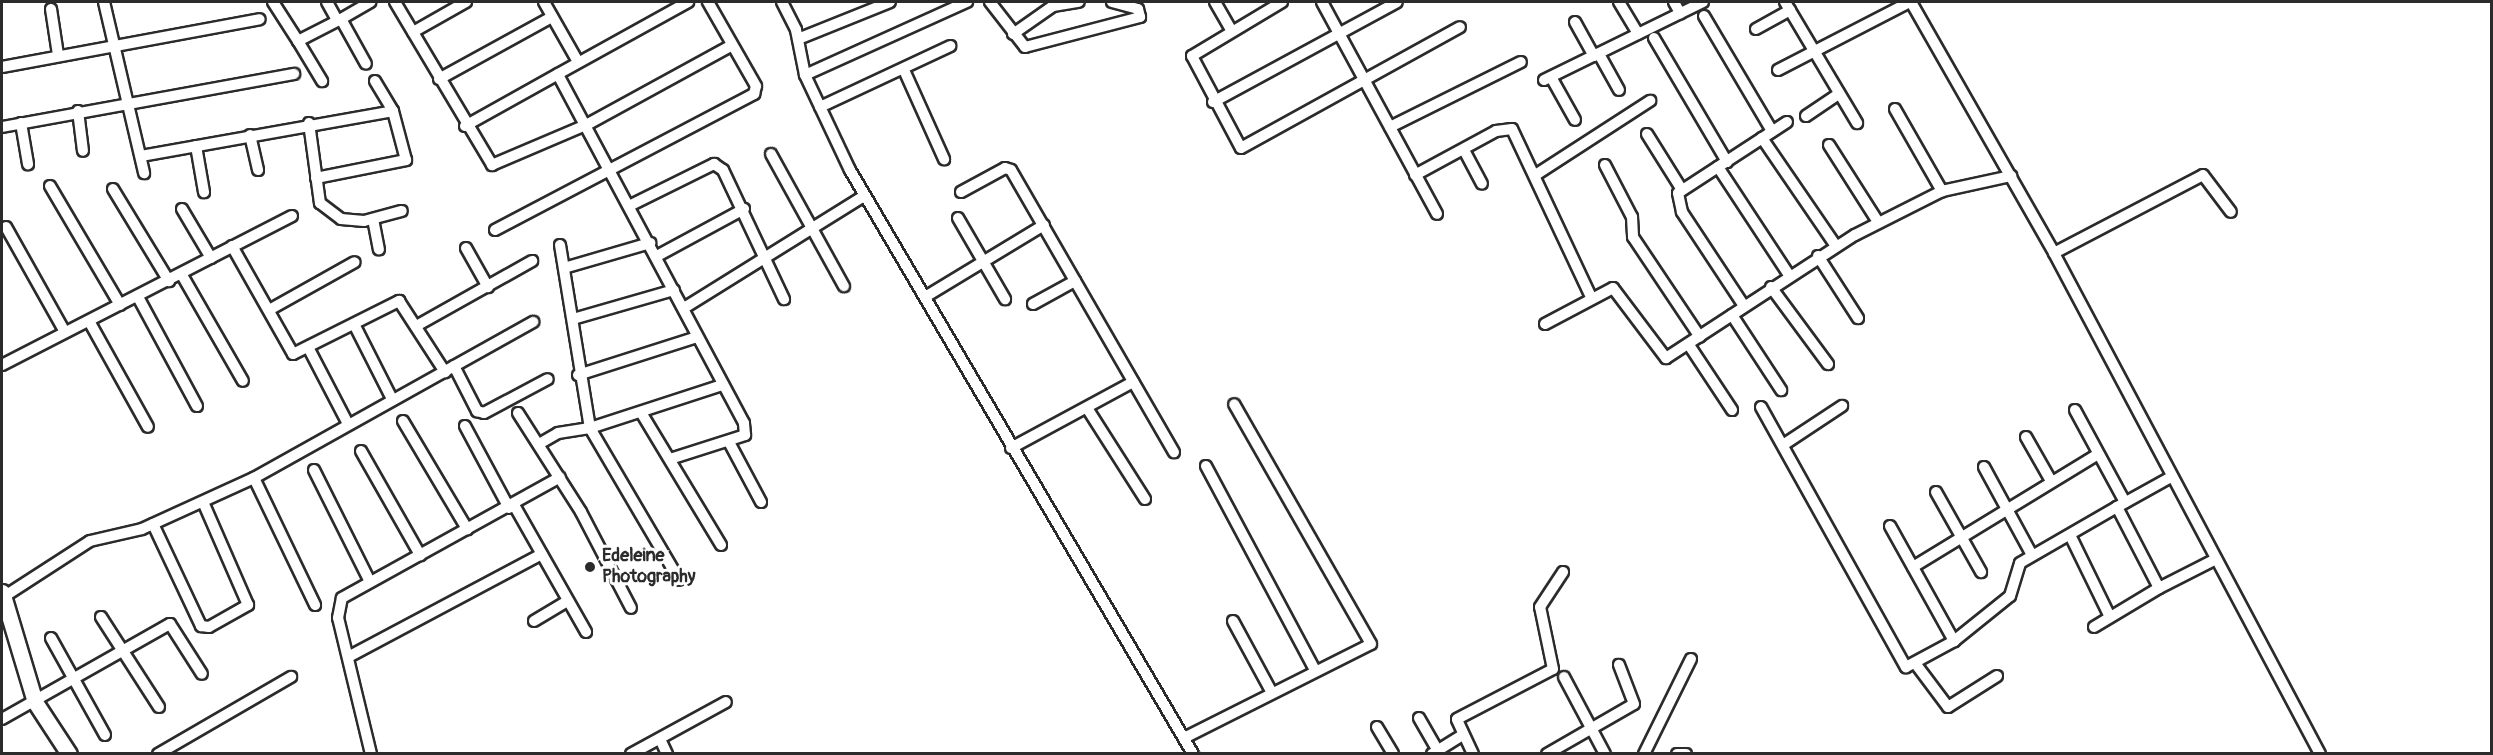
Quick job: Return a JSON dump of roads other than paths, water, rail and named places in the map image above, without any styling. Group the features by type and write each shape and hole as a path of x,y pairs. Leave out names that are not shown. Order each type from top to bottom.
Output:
{"street":[{"path":"104,2 144,172"},
{"path":"273,2 322,81"},
{"path":"327,2 366,64"},
{"path":"298,41 371,2"},
{"path":"395,2 465,126 492,165 588,124 732,45"},
{"path":"412,32 466,2"},
{"path":"544,2 577,60"},
{"path":"465,126 558,74 577,60 688,2"},
{"path":"495,230 754,94 756,86 708,2"},
{"path":"782,2 798,39 805,75 864,196 1011,448 1090,571 1193,753"},
{"path":"798,39 890,2"},
{"path":"805,75 967,2"},
{"path":"990,2 1025,47 1140,17 1138,9 1112,2"},
{"path":"1013,34 1053,6 1079,2"},
{"path":"1215,2 1231,30"},
{"path":"1278,2 1192,56 1213,102 1241,148 1460,27"},
{"path":"1322,2 1437,214"},
{"path":"1213,102 1396,2"},
{"path":"1619,2 1638,34"},
{"path":"1674,2 1680,13"},
{"path":"1575,120 1548,78 1703,2"},
{"path":"1779,70 1811,50 1910,2 2054,253 2171,477 2320,753"},
{"path":"1756,29 1787,6 1811,50 1857,123"},
{"path":"51,9 58,55"},
{"path":"1704,15 1772,130"},
{"path":"439,79 552,17"},
{"path":"2,67 260,20"},
{"path":"1575,22 1619,90"},
{"path":"1654,38 1723,164 1789,275"},
{"path":"820,107 904,70 950,46"},
{"path":"1390,128 1521,62"},
{"path":"904,70 944,159"},
{"path":"2,127 78,111 294,74"},
{"path":"558,74 588,124 722,386 744,423 745,435 670,459"},
{"path":"316,178 406,160 393,111 375,81"},
{"path":"1806,116 1839,94"},
{"path":"1537,174 1650,101"},
{"path":"1895,109 1942,191"},
{"path":"78,111 83,150"},
{"path":"141,156 309,123 393,111"},
{"path":"1744,306 1682,212 1677,200 1682,190 1787,122"},
{"path":"21,123 28,164"},
{"path":"309,123 320,203 341,219 373,219 402,211"},
{"path":"1415,175 1512,129 1537,174 1590,295"},
{"path":"1647,134 1682,190"},
{"path":"250,135 258,170"},
{"path":"1762,138 1836,246"},
{"path":"1829,145 1878,222"},
{"path":"196,146 204,192"},
{"path":"1464,150 1482,184"},
{"path":"771,154 844,286"},
{"path":"631,205 714,164 723,170 744,209 768,256 784,299"},
{"path":"1605,165 1632,217 1633,237 1700,337"},
{"path":"961,192 1005,168 1011,170 1174,452"},
{"path":"2054,253 2203,175 2213,181 2231,212"},
{"path":"1545,324 1590,295 1606,288 1618,291 1662,358 1689,345 1818,256 1878,222 1942,191 2010,176"},
{"path":"50,186 120,305"},
{"path":"113,189 169,281"},
{"path":"684,308 864,196"},
{"path":"182,209 211,258"},
{"path":"657,256 744,209"},
{"path":"2,365 182,275 291,216"},
{"path":"958,218 1005,299"},
{"path":"373,219 380,249"},
{"path":"925,297 1044,225"},
{"path":"6,227 65,332"},
{"path":"564,268 650,243"},
{"path":"560,245 573,319 578,375 590,428 679,580"},
{"path":"232,246 293,354 309,349 399,301 477,411 484,413 548,379"},
{"path":"466,248 488,287"},
{"path":"1818,256 1858,318"},
{"path":"418,325 532,261"},
{"path":"269,310 355,262"},
{"path":"182,275 243,381"},
{"path":"1034,304 1076,281"},
{"path":"1771,287 1828,364"},
{"path":"573,319 674,290"},
{"path":"138,297 197,406"},
{"path":"1732,315 1781,390"},
{"path":"89,321 148,427"},
{"path":"69,753 35,702 3,594 90,541 153,525 254,478 347,422 449,369 532,322"},
{"path":"354,324 392,399"},
{"path":"578,375 697,337"},
{"path":"1689,345 1732,410"},
{"path":"309,349 347,422"},
{"path":"1011,448 1133,382"},
{"path":"539,444 558,433 590,428 642,414 722,386"},
{"path":"1184,738 1314,668 1371,644 1234,404"},
{"path":"1761,406 1900,663 1915,663 1954,641 2010,596 2018,565 2032,555 2171,477"},
{"path":"1783,445 1842,406"},
{"path":"1087,408 1145,499"},
{"path":"2075,410 2098,454 2159,588"},
{"path":"518,413 560,477 631,608"},
{"path":"642,414 721,545"},
{"path":"403,421 467,529"},
{"path":"465,426 586,632"},
{"path":"2026,437 2051,481"},
{"path":"729,442 761,502"},
{"path":"361,451 420,555"},
{"path":"1912,567 1960,534 2098,454"},
{"path":"1206,466 1314,668"},
{"path":"1984,467 2032,555"},
{"path":"314,470 370,582"},
{"path":"371,753 359,687 339,604 370,582 512,506 560,477"},
{"path":"254,478 315,605"},
{"path":"1936,492 1981,572"},
{"path":"153,525 201,626 209,627 248,605 203,502"},
{"path":"1890,526 1954,641"},
{"path":"2070,535 2110,617"},
{"path":"350,656 542,554"},
{"path":"2094,627 2159,588 2216,559"},
{"path":"1473,753 1462,735 1458,719 1551,671 1540,607 1563,572"},
{"path":"534,621 567,601"},
{"path":"101,617 159,707"},
{"path":"1233,621 1271,691"},
{"path":"2,718 76,680 170,624 202,674"},
{"path":"51,638 105,735"},
{"path":"1644,753 1690,659"},
{"path":"1915,663 1948,707 1997,676"},
{"path":"1546,753 1562,750 1592,728 1634,704 1619,665"},
{"path":"158,753 291,677"},
{"path":"1564,677 1605,753"},
{"path":"632,753 660,740 726,702"},
{"path":"1419,718 1435,752 1462,735"},
{"path":"1377,727 1393,753"},
{"path":"660,740 667,753"},
{"path":"1677,753 1686,753"}],"place":[{"name":"Edeleine Photography","path":"590,567"}]}
